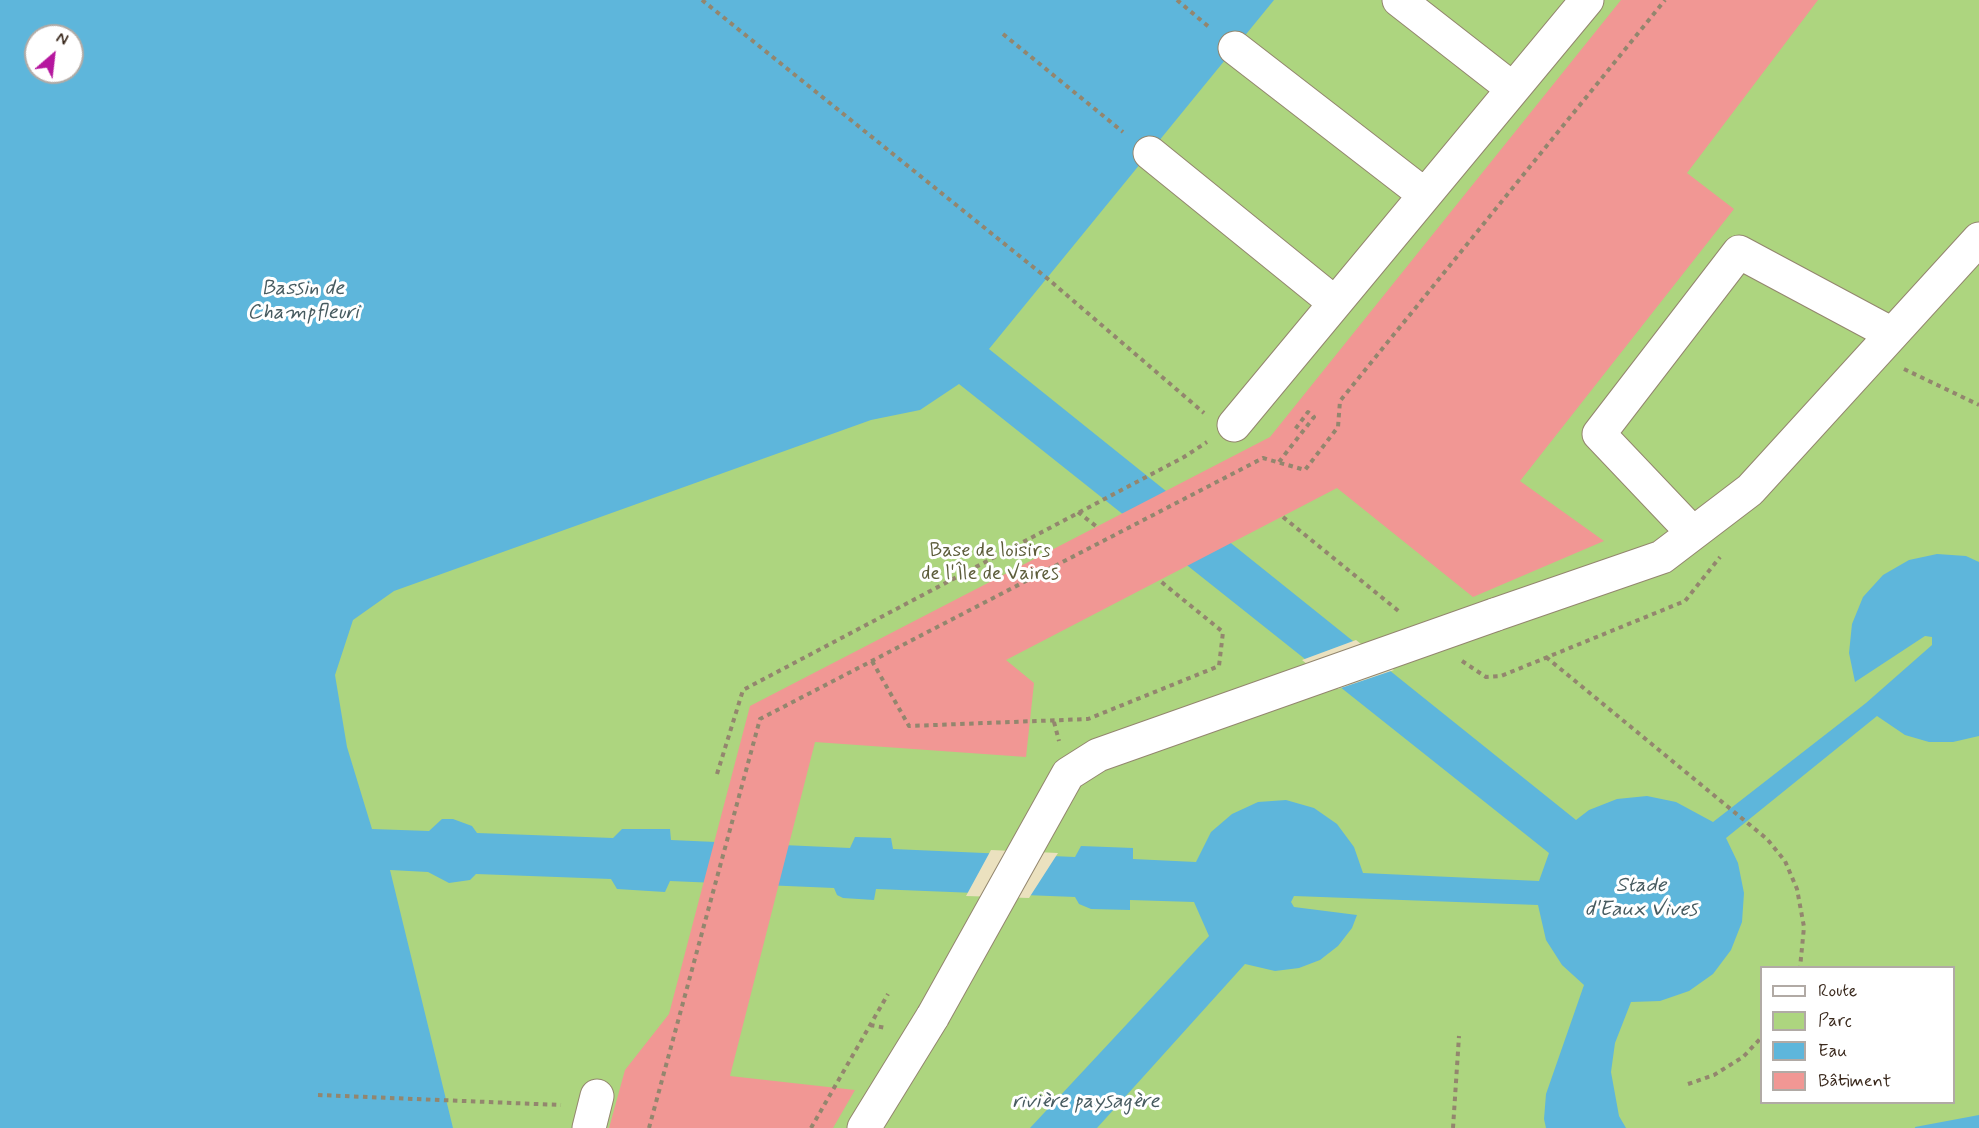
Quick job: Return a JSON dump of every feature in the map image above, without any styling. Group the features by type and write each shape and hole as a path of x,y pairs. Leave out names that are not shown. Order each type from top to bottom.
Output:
{"lane":[{"path":"1399,0 1514,89"},
{"path":"1234,425 1587,0"},
{"path":"1235,48 1425,195"},
{"path":"1150,153 1335,303"},
{"path":"864,1128 933,1016 1068,774 1098,755 1662,557 1750,490 1979,238"},
{"path":"1693,533 1599,434 1739,252 1883,344"},
{"path":"589,1128 597,1096"}],"path":[{"path":"702,0 1048,279 1224,431 1234,425"},
{"path":"1178,0 1235,48"},
{"path":"650,1128 760,720 1263,458 1305,470 1338,426 1340,401 1665,0"},
{"path":"1003,34 1150,153"},
{"path":"1883,344 1979,405"},
{"path":"1279,462 1314,417 1308,412 1293,432"},
{"path":"717,774 743,690 1184,457"},
{"path":"1458,657 1486,677 1501,675 1685,601 1731,544 1723,510"},
{"path":"1078,512 1097,526"},
{"path":"1282,517 1410,620"},
{"path":"872,661 909,726 1088,720 1219,666 1223,632 1159,580"},
{"path":"1546,657 1767,839 1785,861 1797,889 1804,927 1800,966"},
{"path":"811,1128 888,994"},
{"path":"1453,1128 1459,1036"},
{"path":"1688,1084 1714,1075 1743,1057 1760,1038"},
{"path":"318,1095 562,1105"}],"green space":[{"name":"Base de loisirs de l'Île de Vaires","path":"0,0 1979,0 1979,1128 0,1128"}],"water":[{"name":"Bassin de Champfleuri","path":"0,0 1274,0 989,349 1576,820 1589,810 1617,799 1647,796 1676,802 1713,822 1866,703 1932,645 1932,637 1925,636 1855,682 1849,653 1852,624 1863,597 1883,575 1909,560 1937,554 1966,556 1979,562 1979,736 1953,742 1929,742 1905,735 1877,716 1726,838 1738,863 1744,893 1742,922 1731,950 1713,974 1689,991 1660,1001 1631,1002 1615,1043 1611,1072 1619,1116 1626,1128 1546,1128 1544,1119 1546,1094 1584,985 1562,965 1546,940 1538,905 1294,896 1291,902 1294,907 1357,915 1352,928 1338,946 1320,960 1299,968 1275,971 1245,964 1097,1128 1030,1128 1209,936 1194,902 1130,900 1130,910 1091,909 1079,904 1075,897 876,889 874,900 843,898 837,895 834,888 670,881 665,892 617,889 611,879 476,874 470,880 449,883 428,872 390,870 453,1128 0,1128","holes":["959,384 1549,853 1539,881 1363,873 1354,847 1337,824 1314,808 1286,800 1258,802 1232,814 1211,832 1196,862 1133,859 1133,848 1081,846 1075,857 893,849 891,838 855,837 850,848 671,840 670,829 622,829 613,838 477,833 472,826 453,819 442,819 429,831 372,829 347,747 335,675 353,620 394,591 871,420 920,410"]},
{"path":"1979,1115 1979,1128 1915,1128 1915,1127"}],"pier":[{"path":"1356,640 1394,670 1338,689 1302,660"},
{"path":"991,850 1058,853 1029,898 966,896"}],"building":[{"path":"1621,0 1818,0 1687,173 1734,209 1520,481 1604,541 1473,597 1337,488 1006,660 1034,683 1026,757 815,742 730,1076 855,1090 833,1128 609,1128 625,1070 669,1014 750,706 1270,437"}],"water label":[{"name":"Stade d'Eaux Vives","path":"1641,899"},
{"name":"rivière paysagère","path":"1086,1103"}]}
